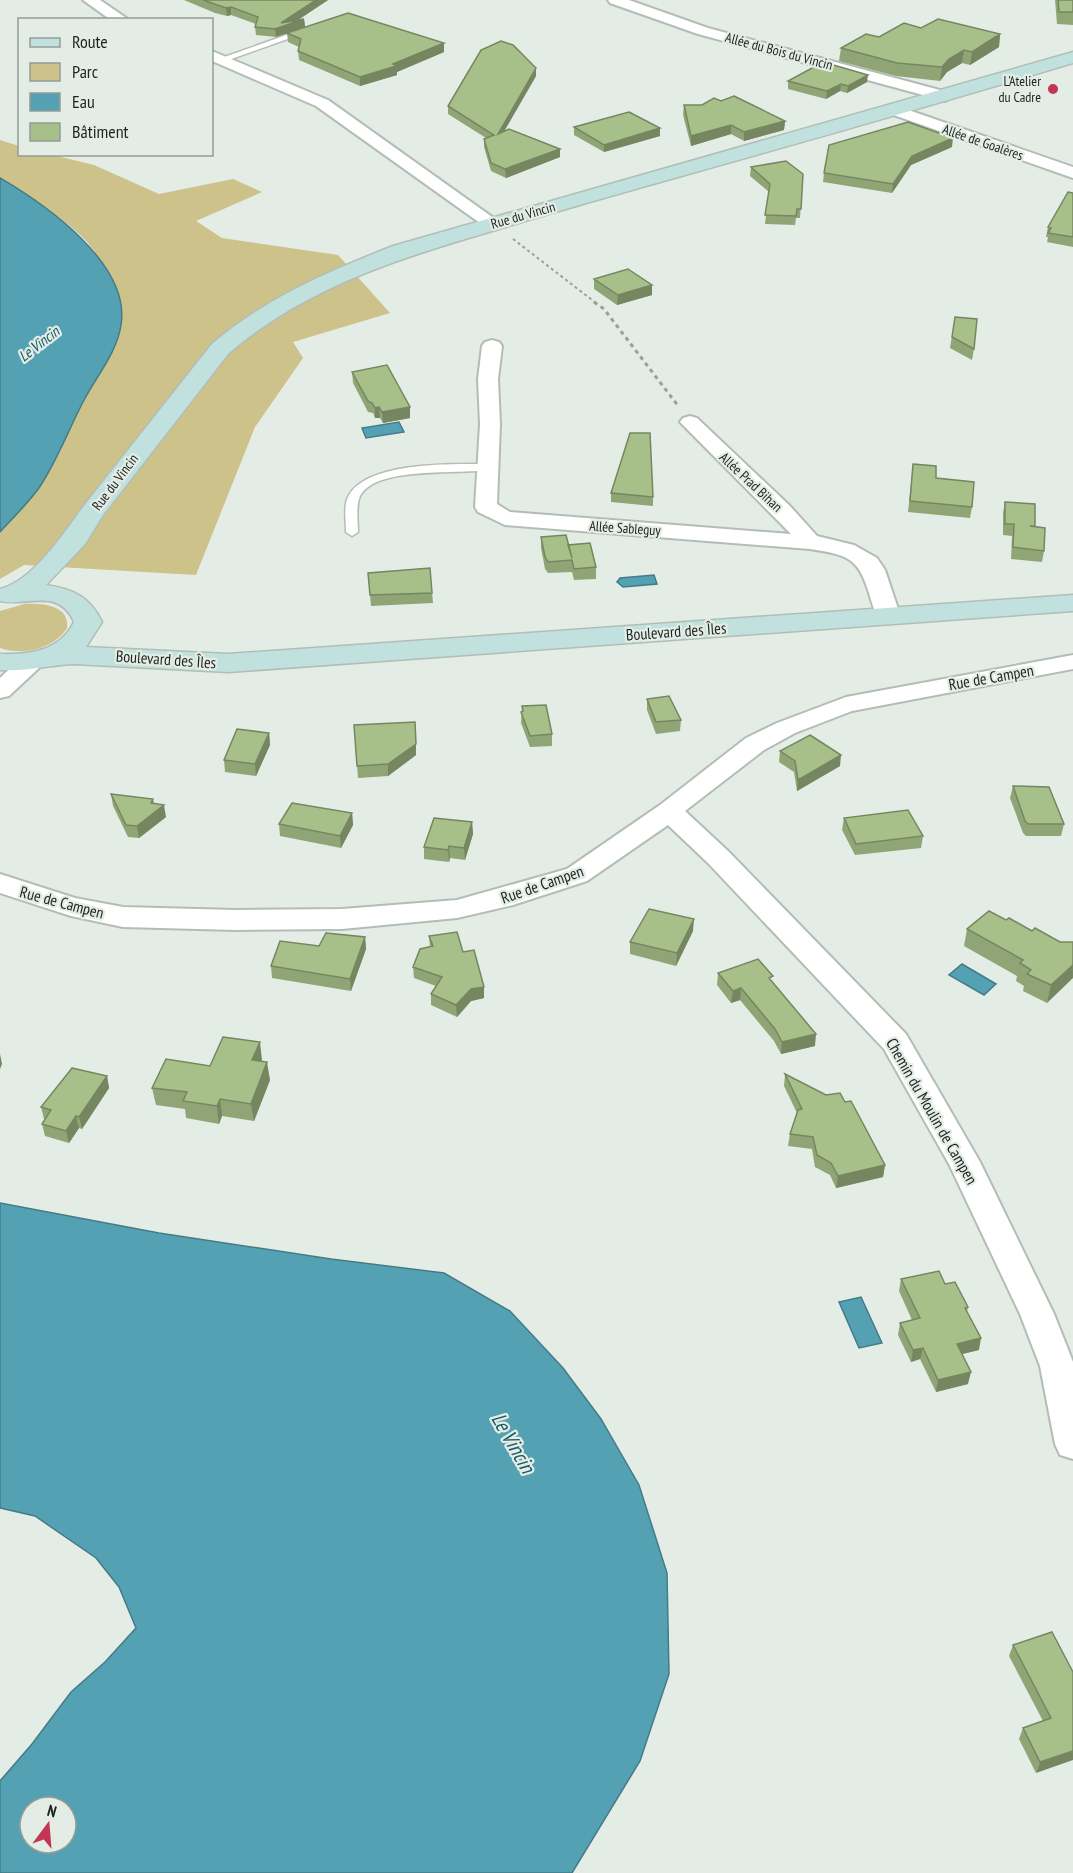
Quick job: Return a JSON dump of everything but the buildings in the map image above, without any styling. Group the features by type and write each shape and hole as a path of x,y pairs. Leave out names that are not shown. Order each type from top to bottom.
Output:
{"main road":[{"name":"Rue du Vincin","path":"9,596 29,587 76,538 92,513 178,399 220,349 241,331 286,301 400,251 894,111 1073,57"},
{"name":"Rue du Vincin","path":"72,600 68,565 76,538"},
{"path":"9,596 38,592 57,594 81,606 88,622 85,632 77,642 42,659"},
{"name":"Boulevard des Îles","path":"0,662 95,654 201,663 228,663 1073,603"},
{"name":"Boulevard des Îles","path":"88,622 131,642 179,649 279,658"}],"street":[{"name":"Allée du Bois du Vincin","path":"615,0 703,31 945,96"},
{"path":"97,1 119,18"},
{"path":"216,58 322,103 493,224"},
{"name":"Allée de Goalères","path":"894,111 1073,173"},
{"name":"Allée Sableguy","path":"492,346 488,379 490,424 486,507 505,518 810,542 835,546 860,557 873,567 888,615"},
{"name":"Allée Prad Bihan","path":"690,422 796,525 810,542"},
{"path":"0,691 42,659"},
{"name":"Rue de Campen","path":"0,883 71,907 123,917 175,920 342,919 457,909 503,898 577,875 669,811 755,744 786,728 846,705 1073,662"},
{"name":"Chemin du Moulin de Campen","path":"669,811 718,857 895,1042 964,1162 1037,1314 1057,1366 1073,1444"}],"lane":[{"path":"216,58 314,28"},
{"path":"352,532 354,496 360,486 383,476 438,469 488,467"}],"path":[{"path":"493,224 604,309 690,422"}],"green space":[{"path":"0,140 18,146 18,156 57,156 94,165 159,194 233,179 262,192 196,221 222,238 338,255 390,313 293,342 303,358 255,427 196,575 24,565 0,579 0,532 38,489 60,452 120,297 100,260 84,239 49,210 0,178"},
{"path":"24,604 46,605 59,610 67,620 67,628 54,641 37,649 18,651 0,648 0,611"}],"water":[{"name":"Le Vincin","path":"0,178 61,220 99,259 113,280 121,302 121,325 115,345 45,478 30,499 0,532"},
{"path":"399,422 404,432 366,438 362,428"},
{"path":"654,575 657,584 623,587 617,582 620,578"},
{"path":"962,964 996,984 984,995 949,975"},
{"name":"Le Vincin","path":"0,1203 159,1233 331,1259 444,1273 510,1311 563,1368 601,1419 639,1485 667,1573 669,1674 640,1761 572,1873 0,1873 0,1781 32,1744 71,1692 105,1662 136,1628 119,1587 96,1558 35,1516 0,1508"},
{"path":"861,1297 882,1343 859,1348 839,1302"}],"place":[{"name":"L'Atelier du Cadre","path":"1053,89"}]}
